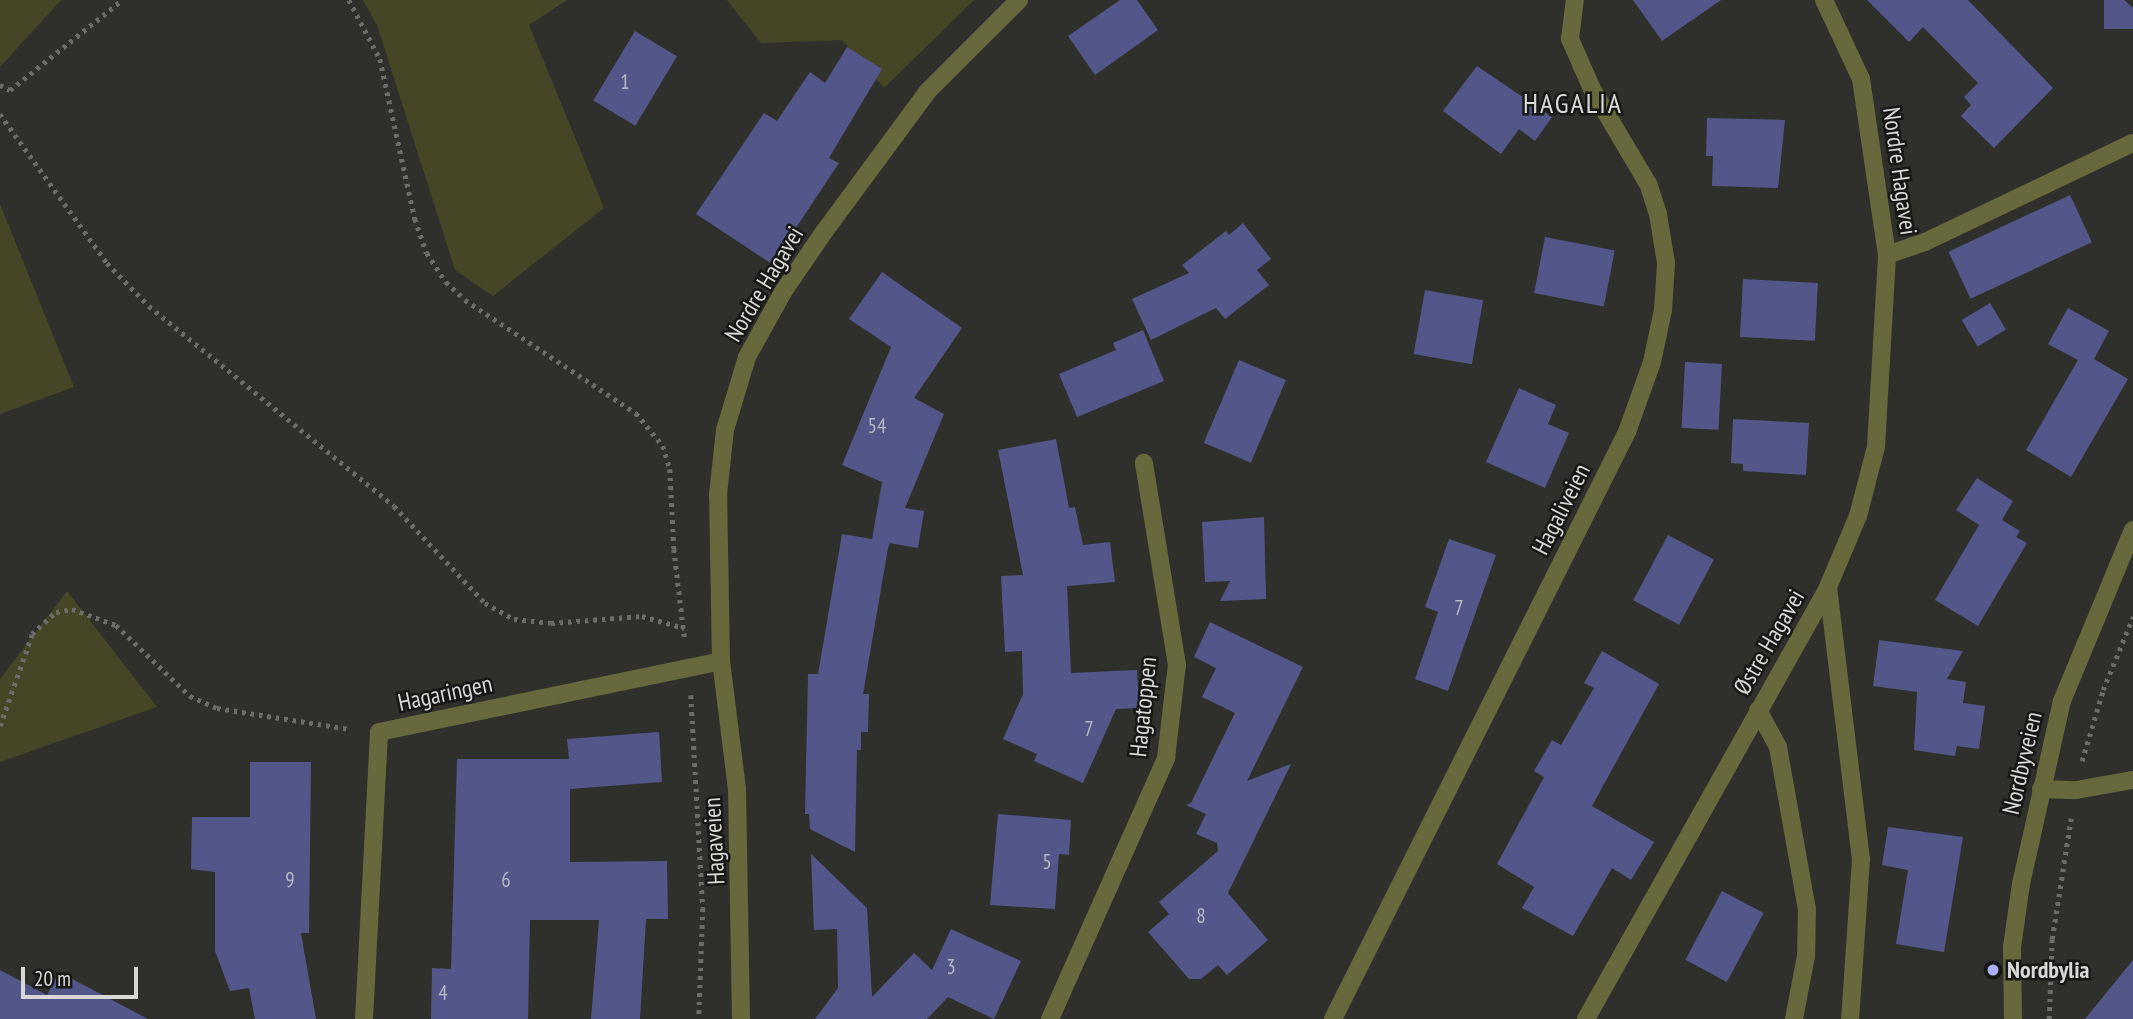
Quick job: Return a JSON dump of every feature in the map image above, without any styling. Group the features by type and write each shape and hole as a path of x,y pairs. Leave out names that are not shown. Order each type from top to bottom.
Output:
{"street":[{"name":"Nordre Hagavei","path":"721,661 718,495 724,430 747,356 783,292 928,91 1019,0"},
{"name":"Hagaliveien","path":"1333,1019 1628,432 1652,362 1663,310 1666,263 1658,214 1648,184 1592,89 1570,39 1575,0"},
{"name":"Nordre Hagavei","path":"1824,0 1861,79 1887,255 1925,242 2133,143"},
{"name":"Østre Hagavei","path":"1586,1019 1828,587 1858,516 1876,447 1887,255"},
{"name":"Hagatoppen","path":"1049,1019 1166,758 1177,665 1144,463"},
{"name":"Nordbyveien","path":"2013,1019 2012,947 2041,789 2062,701 2133,530"},
{"path":"1828,587 1861,859 1850,1019"},
{"name":"Hagaringen","path":"364,1019 379,732 721,661"},
{"name":"Hagaveien","path":"721,661 737,789 741,1019"},
{"path":"1758,710 1778,747 1807,909 1807,956 1794,1019"},
{"path":"2041,789 2076,790 2133,780"}],"path":[{"path":"0,85 10,90 122,0"},
{"path":"349,0 380,59 415,219 427,253 446,282 474,306 636,413 663,446 670,469 688,666 703,896 699,1019"},
{"path":"0,114 107,263 149,306 394,506 485,603 514,619 551,623 642,616 684,628"},
{"path":"0,726 32,634 56,612 72,609 116,625 190,696 216,708 276,721 379,732"}],"green space":[{"path":"0,0 61,0 0,67"},
{"path":"363,0 567,0 529,25 604,208 493,296 455,270 377,25"},
{"path":"727,0 974,0 884,88 842,40 761,43"},
{"path":"0,204 74,387 0,414"},
{"path":"67,591 157,707 0,762 0,679"}],"building":[{"path":"1120,0 1137,0 1158,30 1095,75 1068,36"},
{"path":"1633,0 1721,0 1662,41"},
{"path":"1867,0 1968,0 2053,88 1994,148 1961,116 1971,105 1964,97 1978,83 1923,27 1909,42"},
{"path":"2104,0 2124,0 2133,8 2133,29 2104,29"},
{"path":"635,31 677,56 635,126 593,100"},
{"path":"847,47 882,69 829,158 839,163 772,264 696,214 764,113 777,121 810,72 825,83"},
{"path":"1477,66 1552,117 1535,141 1519,129 1501,154 1443,111"},
{"path":"1707,118 1785,120 1778,188 1712,186 1713,156 1706,156"},
{"path":"2070,195 2092,242 1971,299 1949,252"},
{"path":"1243,223 1271,259 1257,270 1269,285 1225,319 1216,308 1151,340 1132,299 1189,273 1182,265 1226,231 1229,235"},
{"path":"1545,237 1615,251 1604,307 1534,293"},
{"path":"882,272 962,328 914,398 944,414 905,508 924,511 918,548 890,543 888,548 863,694 869,694 868,732 861,732 861,750 857,750 855,852 810,829 809,814 805,814 808,674 818,674 842,534 872,539 882,482 842,465 891,347 849,319"},
{"path":"1743,279 1818,283 1815,341 1740,337"},
{"path":"1425,290 1483,300 1472,364 1414,354"},
{"path":"1990,303 2006,330 1978,347 1962,320"},
{"path":"2068,308 2109,331 2094,359 2128,379 2071,477 2026,450 2078,360 2048,344"},
{"path":"1143,330 1164,381 1077,417 1059,374 1116,350 1113,343"},
{"path":"1239,360 1286,380 1251,463 1204,443"},
{"path":"1685,362 1722,364 1718,430 1682,428"},
{"path":"1519,388 1556,405 1548,424 1569,433 1545,488 1486,462"},
{"path":"1733,419 1809,423 1806,475 1743,471 1743,464 1731,463"},
{"path":"1056,439 1069,508 1075,507 1083,545 1110,542 1115,582 1067,586 1071,673 1137,670 1139,708 1116,709 1083,783 1034,761 1037,754 1003,739 1023,694 1022,651 1005,652 1001,576 1023,575 998,450"},
{"path":"1977,478 2013,501 2002,520 2020,531 2016,537 2027,543 1978,626 1935,600 1979,525 1956,510"},
{"path":"1264,517 1266,599 1220,601 1230,581 1205,582 1202,522"},
{"path":"1668,535 1714,559 1679,625 1633,600"},
{"path":"1449,539 1496,555 1448,691 1415,679 1438,612 1425,607"},
{"path":"1210,622 1303,667 1247,781 1291,764 1228,893 1268,940 1227,975 1218,965 1201,979 1189,979 1148,932 1169,914 1159,902 1218,851 1217,843 1196,834 1206,814 1186,805 1191,803 1235,713 1202,697 1216,668 1194,657"},
{"path":"1879,640 1963,651 1947,679 1966,682 1963,703 1985,706 1979,749 1957,746 1955,756 1914,750 1917,692 1873,686"},
{"path":"1602,651 1659,684 1592,806 1654,842 1631,880 1612,868 1573,936 1522,908 1534,887 1497,864 1544,777 1534,771 1552,740 1561,745 1594,688 1584,683"},
{"path":"659,732 662,782 570,789 570,862 667,861 668,919 646,919 640,1019 591,1019 599,920 530,920 528,1019 431,1019 432,968 451,969 457,759 569,759 567,739"},
{"path":"250,762 311,762 309,933 301,933 316,1019 255,1019 249,988 230,991 215,951 215,872 191,869 192,817 250,817"},
{"path":"998,814 1071,820 1069,855 1059,854 1055,909 990,905"},
{"path":"1888,827 1963,837 1944,952 1896,944 1908,870 1882,865"},
{"path":"811,854 867,908 872,997 914,953 932,970 951,929 1021,961 994,1019 948,997 927,1019 815,1019 838,988 837,929 814,930"},
{"path":"1722,891 1763,913 1727,982 1685,960"},
{"path":"2133,960 2133,1019 2085,1019"},
{"path":"0,970 47,995 59,972 148,1019 0,1019"}],"place":[{"name":"Nordbylia","path":"1993,970"}],"district":[{"name":"HAGALIA","path":"1573,103"}]}
